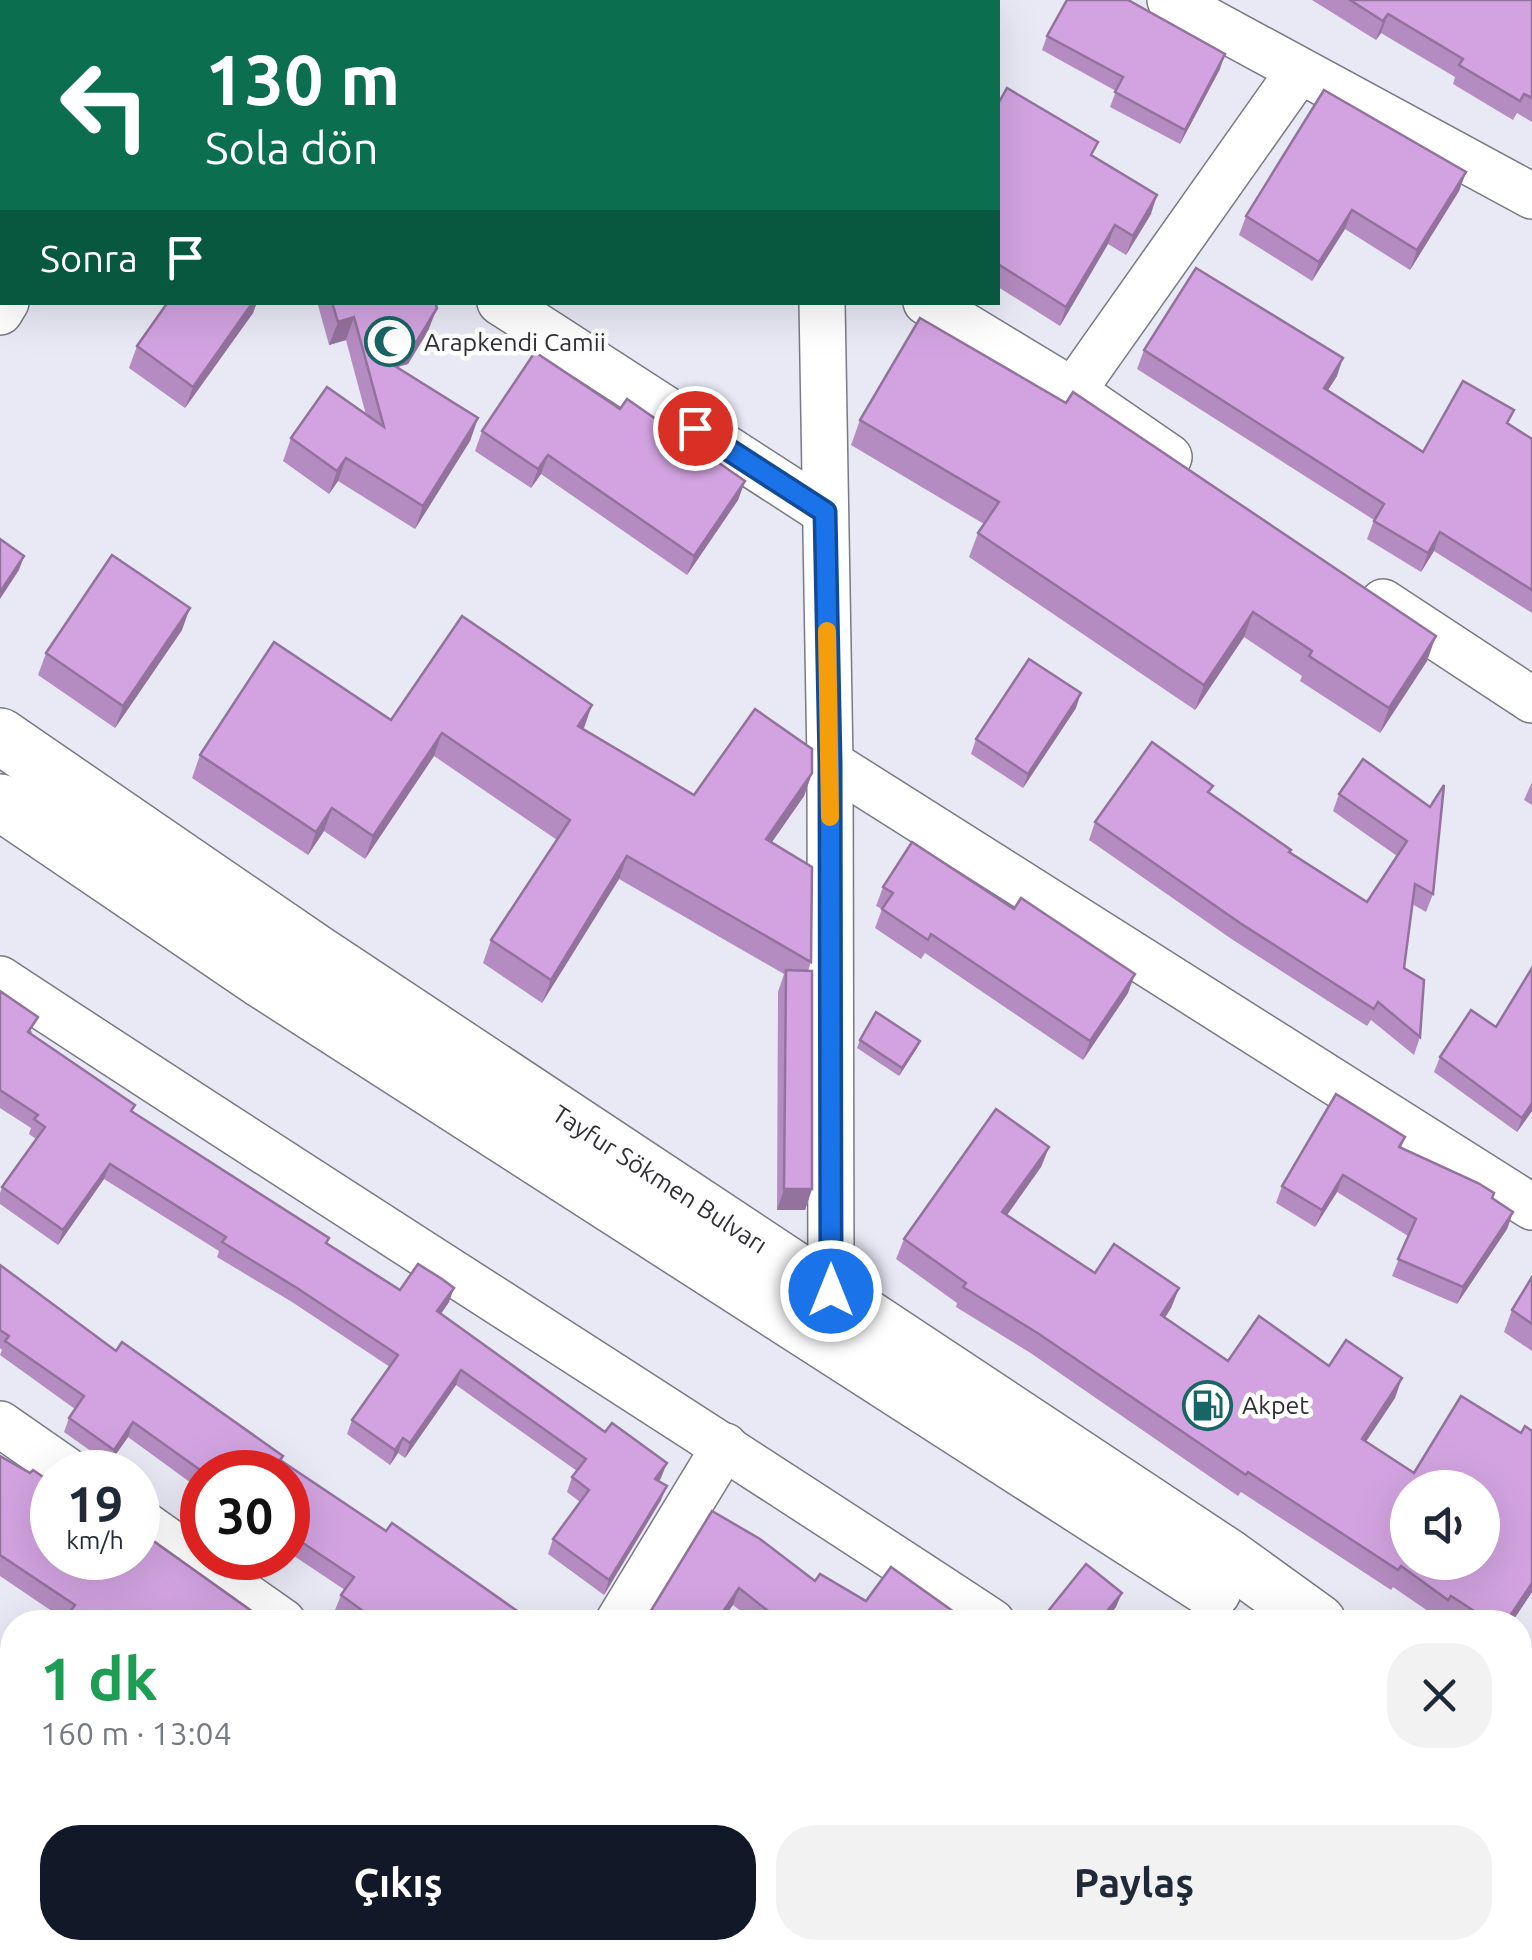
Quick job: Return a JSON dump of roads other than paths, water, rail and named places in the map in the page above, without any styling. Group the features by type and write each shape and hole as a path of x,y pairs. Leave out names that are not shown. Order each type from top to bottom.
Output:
{"main road":[{"name":"Tayfur Sökmen Bulvarı","path":"0,736 315,952 819,1312 1200,1607"},
{"name":"Tayfur Sökmen Bulvarı","path":"0,802 262,980 1228,1557 1301,1610"}],"street":[{"path":"1170,0 1532,196"},
{"path":"1073,392 1299,71"},
{"path":"505,305 825,512"},
{"path":"819,1312 830,763 822,305"},
{"path":"931,305 1073,392 1199,478"},
{"path":"1341,574 1532,700"},
{"path":"830,763 1532,1208"},
{"path":"0,979 323,1192 726,1446 974,1610"},
{"path":"0,1424 37,1450"},
{"path":"625,1610 726,1446"},
{"path":"160,1535 267,1610"}],"place":[{"name":"Arapkendi Camii","path":"389,342"},
{"name":"Akpet","path":"1207,1405"}]}
